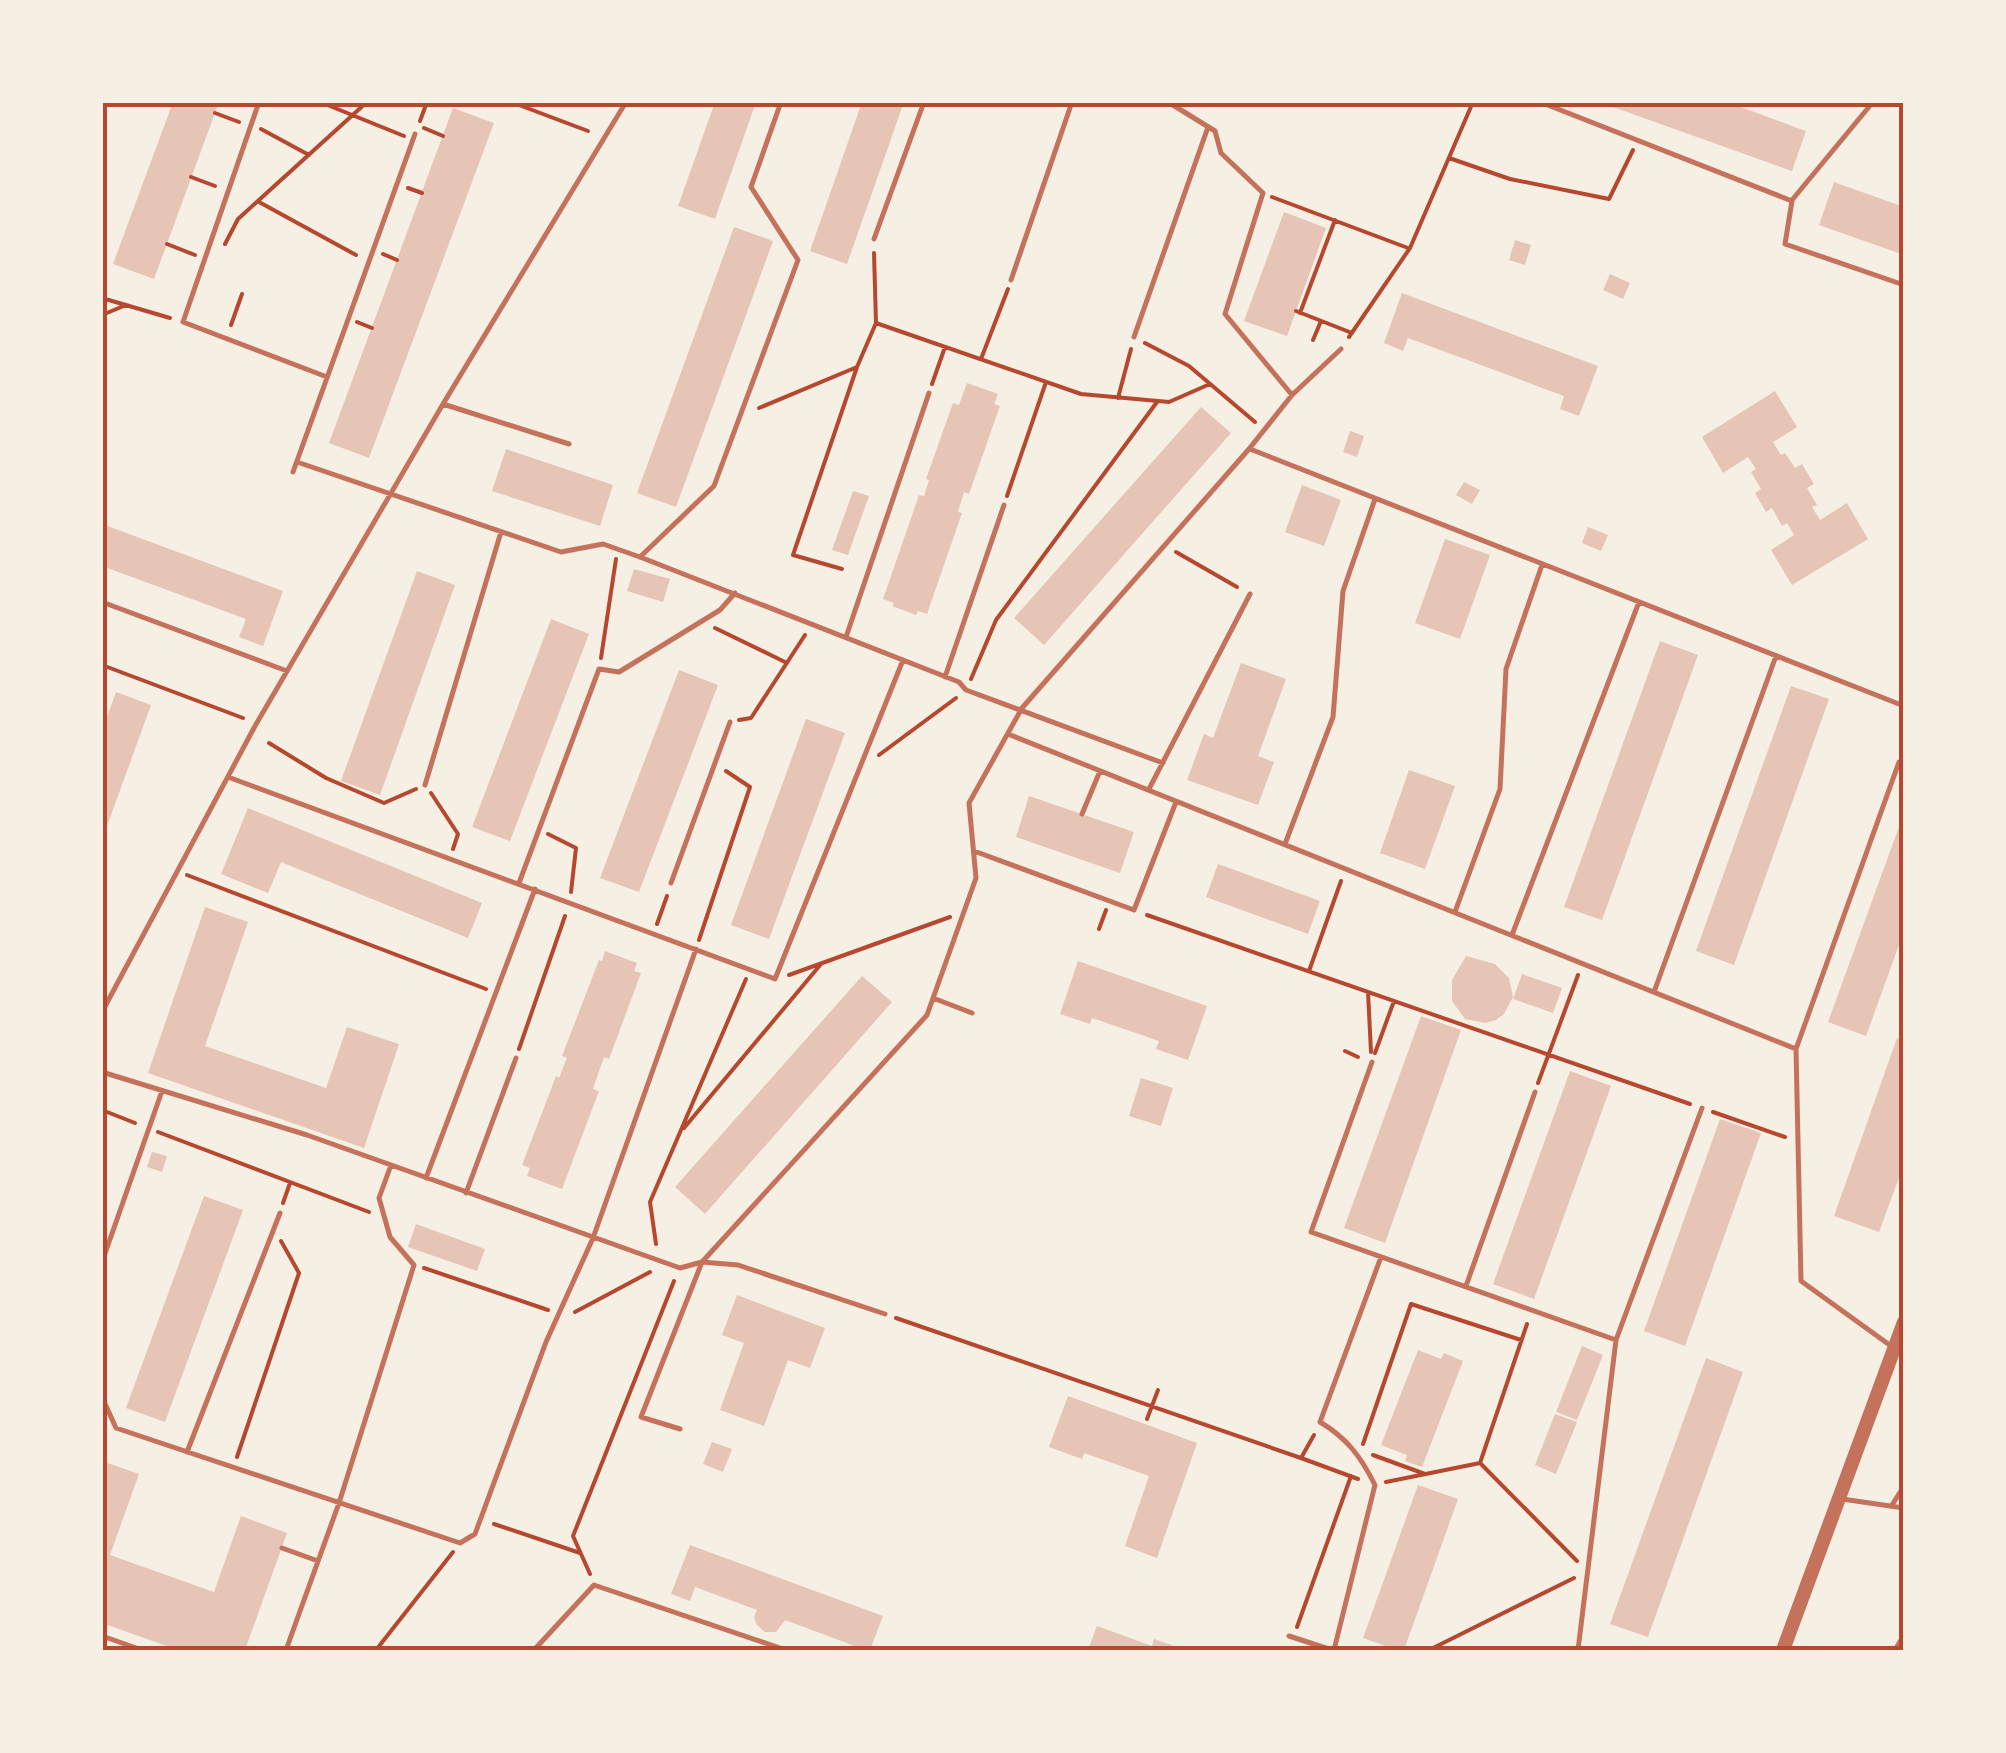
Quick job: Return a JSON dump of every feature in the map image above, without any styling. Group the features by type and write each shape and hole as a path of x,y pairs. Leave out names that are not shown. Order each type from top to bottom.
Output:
{"street":[{"path":"1783,1650 1904,1322"}],"lane":[{"path":"259,102 182,322 327,377"},
{"path":"102,1012 288,671 443,404 626,102"},
{"path":"640,557 714,486 798,260 751,187 781,102"},
{"path":"874,239 924,102"},
{"path":"1011,280 1072,102"},
{"path":"1168,102 1215,131 1221,152 1263,193 1225,314 1292,395"},
{"path":"1540,102 1792,201"},
{"path":"1873,102 1792,201 1786,244 1904,284"},
{"path":"1134,338 1208,127"},
{"path":"293,472 414,137"},
{"path":"680,1429 642,1416 702,1262 927,1015 976,878 968,803 1022,708 1292,395 1341,350"},
{"path":"846,638 929,394"},
{"path":"443,404 569,444"},
{"path":"1249,449 1904,706"},
{"path":"297,462 561,552 603,544 618,549 959,682 966,690 1163,763"},
{"path":"1285,844 1333,716 1343,591 1375,499"},
{"path":"945,677 1004,505"},
{"path":"425,785 501,532"},
{"path":"1455,912 1500,790 1506,670 1542,564"},
{"path":"520,883 599,669 619,672 720,610 734,593"},
{"path":"1149,790 1250,594"},
{"path":"102,602 288,671"},
{"path":"1512,935 1639,602"},
{"path":"1654,992 1776,656"},
{"path":"228,777 775,979 903,660"},
{"path":"671,884 730,722"},
{"path":"1008,734 1796,1049"},
{"path":"1894,1348 1801,1281 1796,1049 1899,762"},
{"path":"1082,814 1100,770"},
{"path":"974,851 1134,910 1177,801"},
{"path":"426,1178 535,889"},
{"path":"102,1396 116,1428 460,1543 475,1534 592,1238 696,950"},
{"path":"933,998 972,1013"},
{"path":"466,1193 516,1058"},
{"path":"1372,1062 1311,1232 1616,1340"},
{"path":"102,1072 308,1136 680,1268 702,1262 738,1266 885,1314"},
{"path":"102,1262 162,1091"},
{"path":"1466,1286 1535,1092"},
{"path":"1578,1650 1616,1340 1702,1108"},
{"path":"286,1650 339,1503 414,1264 390,1237 379,1198 391,1166"},
{"path":"187,1452 280,1213"},
{"path":"1291,1636 1333,1650 1374,1484 1361,1458 1341,1434 1320,1422 1381,1257"},
{"path":"1892,1506 1904,1486"},
{"path":"1839,1498 1904,1508"},
{"path":"282,1548 318,1561"},
{"path":"534,1650 594,1585 786,1650"},
{"path":"102,1636 142,1650"},
{"path":"1895,1650 1904,1636"}],"path":[{"path":"320,102 414,137 427,102"},
{"path":"224,248 238,220 367,102"},
{"path":"511,102 588,131"},
{"path":"1341,350 1410,248 1473,102"},
{"path":"215,113 251,125 309,155"},
{"path":"418,126 443,136"},
{"path":"1449,158 1510,179 1610,199 1637,142"},
{"path":"191,178 228,192"},
{"path":"1263,193 1410,248"},
{"path":"258,202 369,262"},
{"path":"1335,220 1298,312 1352,333"},
{"path":"842,569 793,555 857,367 876,323 874,239"},
{"path":"167,244 204,259"},
{"path":"981,360 1011,280"},
{"path":"226,338 242,294"},
{"path":"102,298 182,322"},
{"path":"102,316 126,305"},
{"path":"1313,340 1321,320"},
{"path":"876,323 1080,394 1169,402 1210,384"},
{"path":"1118,398 1134,338 1189,366 1264,430"},
{"path":"929,394 945,347"},
{"path":"740,415 857,367"},
{"path":"1004,505 1046,382"},
{"path":"860,770 966,690 996,620 1158,401"},
{"path":"1165,546 1250,594"},
{"path":"599,669 618,549"},
{"path":"702,622 787,663"},
{"path":"730,722 751,718 812,624"},
{"path":"102,665 245,719"},
{"path":"269,743 326,778 384,802 425,785 458,834 450,857"},
{"path":"696,950 750,786 714,764"},
{"path":"516,1058 570,902 576,848 540,829"},
{"path":"1309,971 1345,868"},
{"path":"178,872 496,992"},
{"path":"653,934 671,884"},
{"path":"1099,929 1110,901"},
{"path":"1134,910 1798,1142"},
{"path":"775,979 964,911"},
{"path":"1535,1092 1582,963"},
{"path":"681,1131 820,964"},
{"path":"658,1259 650,1202 750,970"},
{"path":"1368,992 1372,1062"},
{"path":"1372,1062 1394,1001"},
{"path":"102,1110 368,1212"},
{"path":"280,1213 290,1184"},
{"path":"241,1444 299,1272 274,1228"},
{"path":"414,1264 566,1316 668,1263"},
{"path":"594,1585 574,1536 680,1268"},
{"path":"1425,1474 1361,1450 1411,1304 1521,1340"},
{"path":"1480,1463 1532,1310"},
{"path":"885,1314 1374,1484 1480,1463"},
{"path":"1147,1419 1158,1390"},
{"path":"1301,1458 1320,1422"},
{"path":"1429,1650 1588,1572 1480,1463"},
{"path":"1291,1636 1350,1476"},
{"path":"480,1519 581,1554"},
{"path":"376,1650 460,1543"}],"building":[{"path":"173,102 219,102 154,279 113,264"},
{"path":"715,102 756,102 715,219 678,206"},
{"path":"862,102 904,102 847,264 810,251"},
{"path":"1599,102 1727,102 1806,131 1792,171"},
{"path":"453,108 494,123 369,458 329,443"},
{"path":"1834,182 1904,207 1904,255 1819,225"},
{"path":"1284,212 1326,228 1287,336 1244,321"},
{"path":"734,227 773,241 676,507 637,493"},
{"path":"1515,240 1531,245 1525,265 1509,260"},
{"path":"1610,274 1630,283 1623,299 1603,290"},
{"path":"1402,293 1598,366 1579,416 1560,409 1564,396 1408,338 1403,351 1384,343"},
{"path":"967,383 998,394 994,404 1000,406 969,494 964,492 958,512 962,513 927,614 918,611 916,615 883,599 919,495 924,496 929,480 926,479 953,403 959,405"},
{"path":"1775,391 1797,427 1773,442 1795,468 1802,464 1814,484 1807,488 1820,520 1847,503 1868,539 1792,585 1771,550 1794,535 1787,523 1782,526 1772,508 1766,512 1755,493 1761,489 1751,472 1756,469 1748,457 1723,473 1702,437"},
{"path":"1201,407 1231,433 1044,645 1014,618"},
{"path":"1350,431 1364,436 1357,457 1343,452"},
{"path":"506,449 613,485 600,526 492,491"},
{"path":"1464,482 1480,490 1472,504 1456,495"},
{"path":"1302,485 1341,500 1324,546 1285,532"},
{"path":"853,491 869,496 848,555 832,550"},
{"path":"102,524 283,591 263,646 239,637 246,619 102,566"},
{"path":"1588,527 1608,535 1601,551 1582,543"},
{"path":"1445,539 1490,555 1460,639 1415,623"},
{"path":"634,569 670,579 663,602 627,591"},
{"path":"417,571 455,585 380,795 341,781"},
{"path":"551,619 589,634 510,841 472,827"},
{"path":"1660,641 1698,655 1602,920 1564,907"},
{"path":"1241,663 1286,679 1258,756 1274,762 1258,805 1187,780 1204,734 1213,738"},
{"path":"679,670 718,685 639,892 600,878"},
{"path":"1791,686 1829,699 1734,965 1696,951"},
{"path":"116,692 151,705 103,837 102,731"},
{"path":"806,719 845,733 769,939 731,925"},
{"path":"1409,770 1455,786 1425,869 1380,853"},
{"path":"1029,796 1134,832 1120,873 1016,837"},
{"path":"248,808 482,903 468,938 281,862 268,893 221,874"},
{"path":"1904,813 1904,931 1866,1036 1828,1022"},
{"path":"1218,864 1320,901 1308,934 1206,897"},
{"path":"205,907 248,922 205,1046 326,1088 347,1027 399,1044 364,1148 148,1073"},
{"path":"605,951 637,963 634,971 641,973 609,1059 604,1057 593,1089 599,1091 562,1189 527,1176 530,1168 522,1165 556,1076 559,1078 567,1058 562,1056"},
{"path":"1466,956 1495,964 1509,978 1513,997 1496,1020 1485,1023 1465,1019 1452,1001 1452,980"},
{"path":"1078,961 1207,1006 1188,1060 1156,1049 1159,1041 1092,1018 1090,1024 1060,1014"},
{"path":"1522,974 1562,988 1553,1013 1513,999"},
{"path":"862,976 892,1002 705,1214 675,1187"},
{"path":"1421,1016 1461,1030 1385,1243 1344,1228"},
{"path":"1897,1038 1904,1040 1904,1164 1879,1232 1834,1216"},
{"path":"1570,1071 1611,1086 1534,1299 1493,1284"},
{"path":"1141,1078 1173,1088 1161,1126 1129,1116"},
{"path":"1720,1119 1761,1133 1685,1346 1644,1331"},
{"path":"152,1152 167,1156 162,1172 147,1167"},
{"path":"204,1196 243,1210 165,1422 126,1408"},
{"path":"416,1224 485,1249 477,1271 408,1247"},
{"path":"737,1295 825,1328 810,1368 788,1360 764,1426 720,1410 744,1343 722,1335"},
{"path":"1582,1346 1603,1355 1577,1420 1556,1412"},
{"path":"1418,1350 1441,1359 1444,1353 1463,1361 1422,1467 1405,1461 1407,1455 1381,1445"},
{"path":"1706,1358 1743,1372 1648,1637 1610,1624"},
{"path":"1068,1396 1197,1443 1157,1558 1125,1546 1149,1476 1084,1453 1082,1459 1049,1447"},
{"path":"1555,1414 1577,1422 1556,1474 1535,1465"},
{"path":"712,1442 732,1449 723,1472 703,1464"},
{"path":"102,1461 139,1474 110,1555 214,1592 241,1516 287,1533 245,1650 178,1650 102,1623"},
{"path":"1418,1485 1458,1499 1404,1650 1397,1650 1363,1638"},
{"path":"690,1545 883,1616 870,1650 849,1650 852,1645 785,1620 776,1632 765,1632 754,1617 757,1610 695,1587 690,1601 671,1594"},
{"path":"1097,1626 1152,1646 1154,1639 1172,1645 1170,1650 1088,1650"}]}
